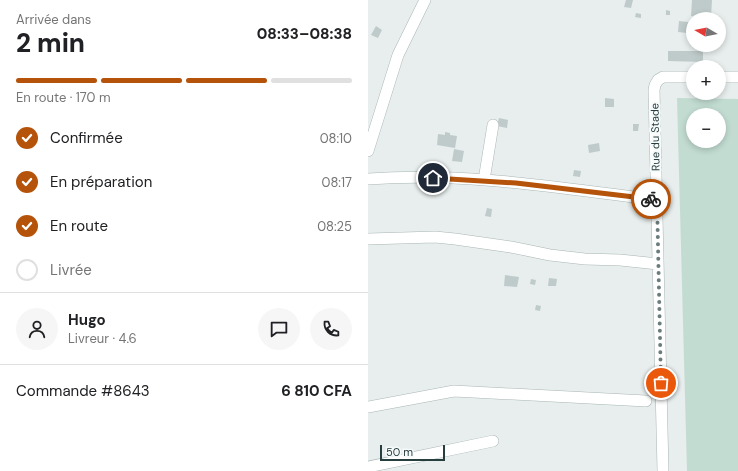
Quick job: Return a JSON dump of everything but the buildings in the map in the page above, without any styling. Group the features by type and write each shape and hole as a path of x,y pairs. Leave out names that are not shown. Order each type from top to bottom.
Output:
{"street":[{"path":"368,151 398,55 425,0"},
{"name":"Rue du Stade","path":"664,471 654,90 658,80 663,77 686,77"},
{"path":"726,77 738,77"},
{"path":"484,180 493,125"},
{"path":"368,179 420,177 484,180 657,200"},
{"path":"368,239 435,237 511,247 550,255 658,264"},
{"path":"368,407 454,391 646,401"},
{"path":"368,467 493,441"}],"green space":[{"path":"677,98 686,98 686,100 738,99 738,471 687,471"}],"way so far":[{"path":"651,199 657,200 661,383"}],"route":[{"path":"433,178 516,183 651,199"}]}
